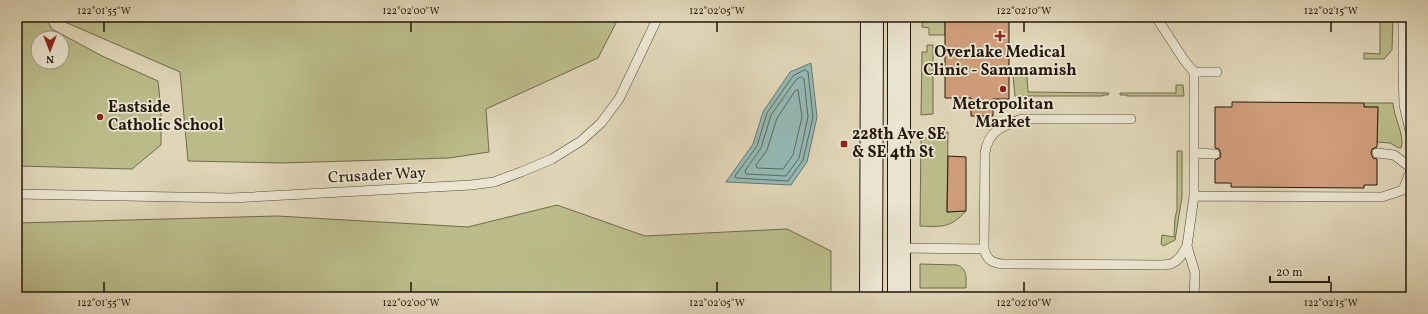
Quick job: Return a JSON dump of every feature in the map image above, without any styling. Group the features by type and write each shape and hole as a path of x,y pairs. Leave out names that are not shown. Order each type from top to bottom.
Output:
{"main road":[{"path":"871,297 872,17"},
{"path":"899,17 899,297"}],"lane":[{"name":"Crusader Way","path":"17,194 232,198 463,186 494,182 552,159 581,141 601,123 619,99 658,17"},
{"path":"1132,119 1022,119 1008,124 992,134 986,142 985,153 984,249 986,256 996,264 1146,265 1171,264 1181,256 1187,246 1194,196 1194,72 1184,60 1156,17"},
{"path":"1404,17 1403,93 1404,105 1411,135"},
{"path":"1194,72 1217,72"},
{"path":"1194,153 1215,154"},
{"path":"1194,196 1382,197 1403,190 1411,169 1394,155 1378,153"},
{"path":"1187,246 1195,273 1194,297"},
{"path":"899,248 984,249"}],"green space":[{"path":"17,17 45,17 54,30 30,30 30,70 70,70 70,39 102,56 158,81 161,111 161,145 132,169 17,166"},
{"path":"57,17 619,17 598,58 486,109 489,152 449,158 282,163 188,161 180,72 58,19"},
{"path":"922,17 945,17 945,35 929,35 929,28 922,27"},
{"path":"1380,17 1393,17 1392,50 1384,59 1364,59 1364,53 1380,54"},
{"path":"927,45 933,45 933,114 921,115 922,52 927,52"},
{"path":"1013,76 1027,76 1028,92 1109,93 1108,95 1103,96 1015,96"},
{"path":"1176,85 1183,85 1184,96 1120,95 1120,93 1176,93"},
{"path":"1364,103 1393,103 1401,133 1401,148 1390,143 1377,142 1378,107 1364,107"},
{"path":"933,132 948,132 947,212 966,211 955,221 945,225 920,226 921,137 932,139"},
{"path":"1177,151 1182,151 1182,197 1175,240 1163,246 1161,244 1162,235 1174,237 1177,210"},
{"path":"557,205 645,236 787,229 831,251 831,297 17,297 17,223 277,216 468,227"},
{"path":"920,264 957,265 961,267 966,274 966,288 920,288"}],"water":[{"path":"811,63 817,117 807,162 791,185 726,182 753,144 763,112 790,72"}],"building":[{"path":"945,17 1009,17 1009,99 993,99 993,116 971,116 971,98 945,98"},
{"path":"1232,102 1364,103 1364,107 1378,107 1377,147 1372,149 1371,153 1373,158 1377,159 1377,185 1364,185 1364,188 1231,187 1231,183 1215,183 1215,160 1220,158 1221,154 1219,149 1215,148 1215,107 1232,107"},
{"path":"948,156 966,157 966,211 947,212"}],"place":[{"name":"Overlake Medical Clinic - Sammamish","path":"1000,36"},
{"name":"Metropolitan Market","path":"1003,89"},
{"name":"Eastside Catholic School","path":"100,117"},
{"name":"228th Ave SE & SE 4th St","path":"844,144"}]}
